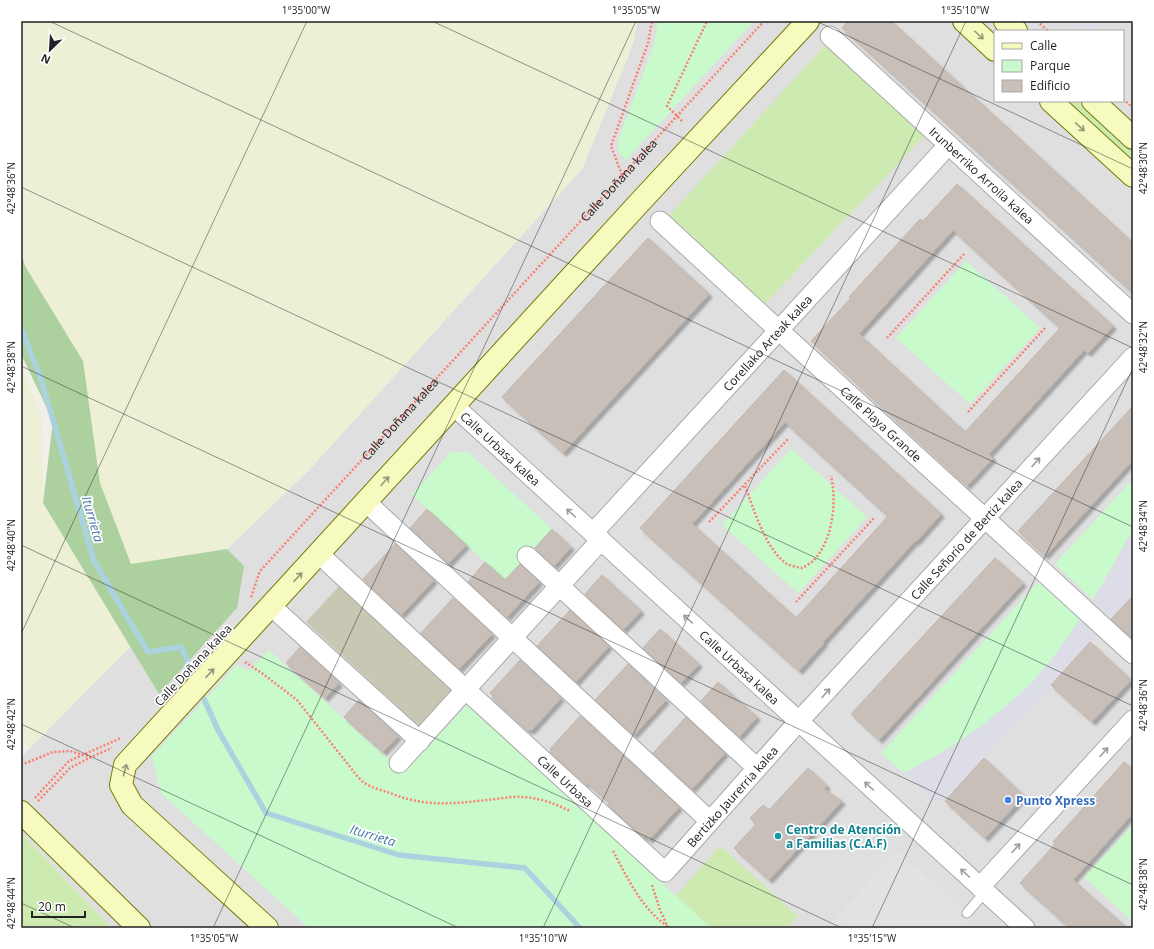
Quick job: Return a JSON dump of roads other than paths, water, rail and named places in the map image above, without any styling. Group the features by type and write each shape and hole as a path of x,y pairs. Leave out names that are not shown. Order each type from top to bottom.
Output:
{"street":[{"name":"Calle Doñana kalea","path":"267,928 132,805 121,785 125,765 640,202 808,21"},
{"path":"964,21 994,49"},
{"path":"1005,21 1015,30"},
{"name":"Irunberriko Arroila kalea","path":"830,36 1133,314"},
{"path":"1052,102 1133,176"},
{"path":"1094,102 1133,138"},
{"name":"Corellako Arteak kalea","path":"597,537 941,152"},
{"name":"Calle Playa Grande","path":"660,221 1133,654"},
{"name":"Calle Señorío de Bertiz kalea","path":"799,721 1133,357"},
{"name":"Calle Urbasa kalea","path":"454,406 1025,928"},
{"path":"366,502 710,821"},
{"path":"400,763 560,586 597,537"},
{"name":"Calle Urbasa","path":"319,554 466,690 658,876"},
{"path":"527,556 757,768"},
{"path":"271,606 420,741"},
{"path":"983,889 1133,720"},
{"name":"Bertizko Jaurerria kalea","path":"658,876 710,821 799,721"},
{"path":"29,806 139,928"}],"lane":[{"path":"967,913 983,889"}],"waterway":[{"name":"Iturrieta","path":"21,328 41,379 94,561 148,652 181,647 191,668"},
{"name":"Iturrieta","path":"204,699 218,730 266,813 399,855 525,868 580,928"}],"place":[{"name":"Punto Xpress","path":"1008,800"},
{"name":"Centro de Atención a Familias (C.A.F)","path":"778,836"}]}
